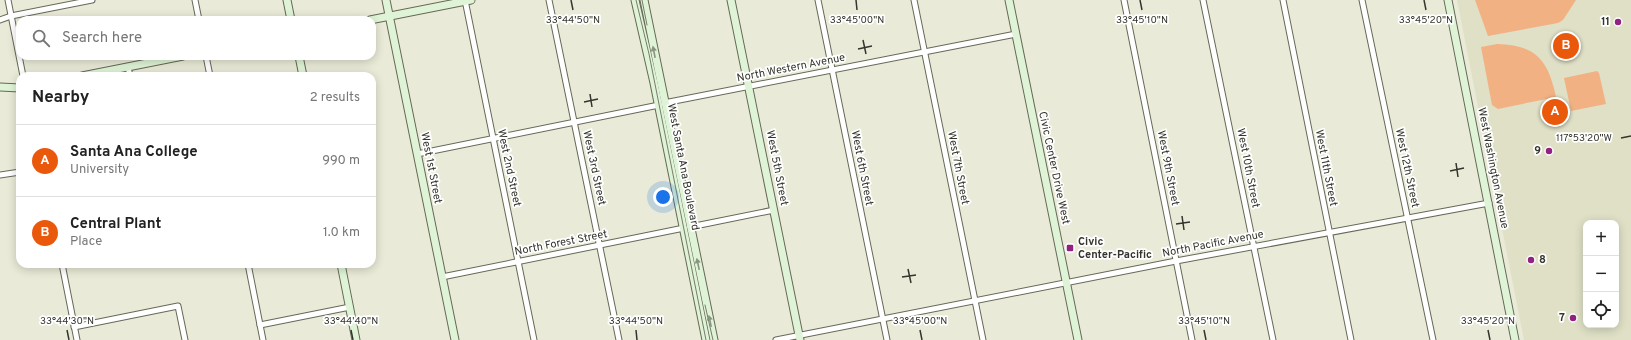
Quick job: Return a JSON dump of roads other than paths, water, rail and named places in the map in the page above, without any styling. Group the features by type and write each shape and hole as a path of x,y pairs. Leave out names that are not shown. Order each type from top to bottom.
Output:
{"main road":[{"path":"287,0 290,16"},
{"name":"West 1st Street","path":"386,0 455,340"},
{"path":"376,19 467,0"},
{"name":"West Santa Ana Boulevard","path":"635,0 661,104 687,228 714,340"},
{"name":"West Santa Ana Boulevard","path":"644,0 661,104"},
{"name":"West 5th Street","path":"731,0 750,87 799,338"},
{"name":"Civic Center Drive West","path":"1009,0 1078,340"},
{"name":"West Washington Avenue","path":"1448,0 1515,340"},
{"path":"102,72 163,60"},
{"path":"300,60 302,72"},
{"path":"0,87 16,88"},
{"name":"West Santa Ana Boulevard","path":"687,228 706,340"},
{"path":"342,268 356,340"}],"street":[{"path":"8,0 16,39"},
{"path":"0,20 11,16 92,0"},
{"path":"195,0 198,16"},
{"name":"West 2nd Street","path":"467,0 534,340"},
{"name":"West 3rd Street","path":"549,0 619,340"},
{"name":"West 6th Street","path":"818,0 887,340"},
{"name":"West 7th Street","path":"914,0 983,340"},
{"name":"West 9th Street","path":"1124,0 1192,340"},
{"name":"West 10th Street","path":"1204,0 1273,340"},
{"name":"West 11th Street","path":"1283,0 1351,340"},
{"name":"West 12th Street","path":"1362,0 1433,340"},
{"name":"North Western Avenue","path":"417,154 1016,34"},
{"path":"21,60 23,72"},
{"path":"207,60 209,72"},
{"path":"128,67 129,72"},
{"path":"0,176 16,173"},
{"name":"North Pacific Avenue","path":"776,340 799,338 882,319 1066,282 1489,203"},
{"name":"North Forest Street","path":"442,277 774,210"},
{"path":"63,268 77,340"},
{"path":"249,268 263,340"},
{"path":"74,327 178,306 185,340"},
{"path":"260,325 350,308"}],"tram line":[{"path":"636,0 649,54 706,340"},
{"path":"642,0 647,25"},
{"path":"705,305 713,340"}],"place":[{"name":"11","path":"1618,22"},
{"name":"Central Plant","path":"1566,46"},
{"name":"Santa Ana College","path":"1555,112"},
{"name":"9","path":"1549,151"},
{"name":"Civic Center-Pacific","path":"1070,248"},
{"name":"8","path":"1531,260"},
{"name":"7","path":"1573,318"}]}
